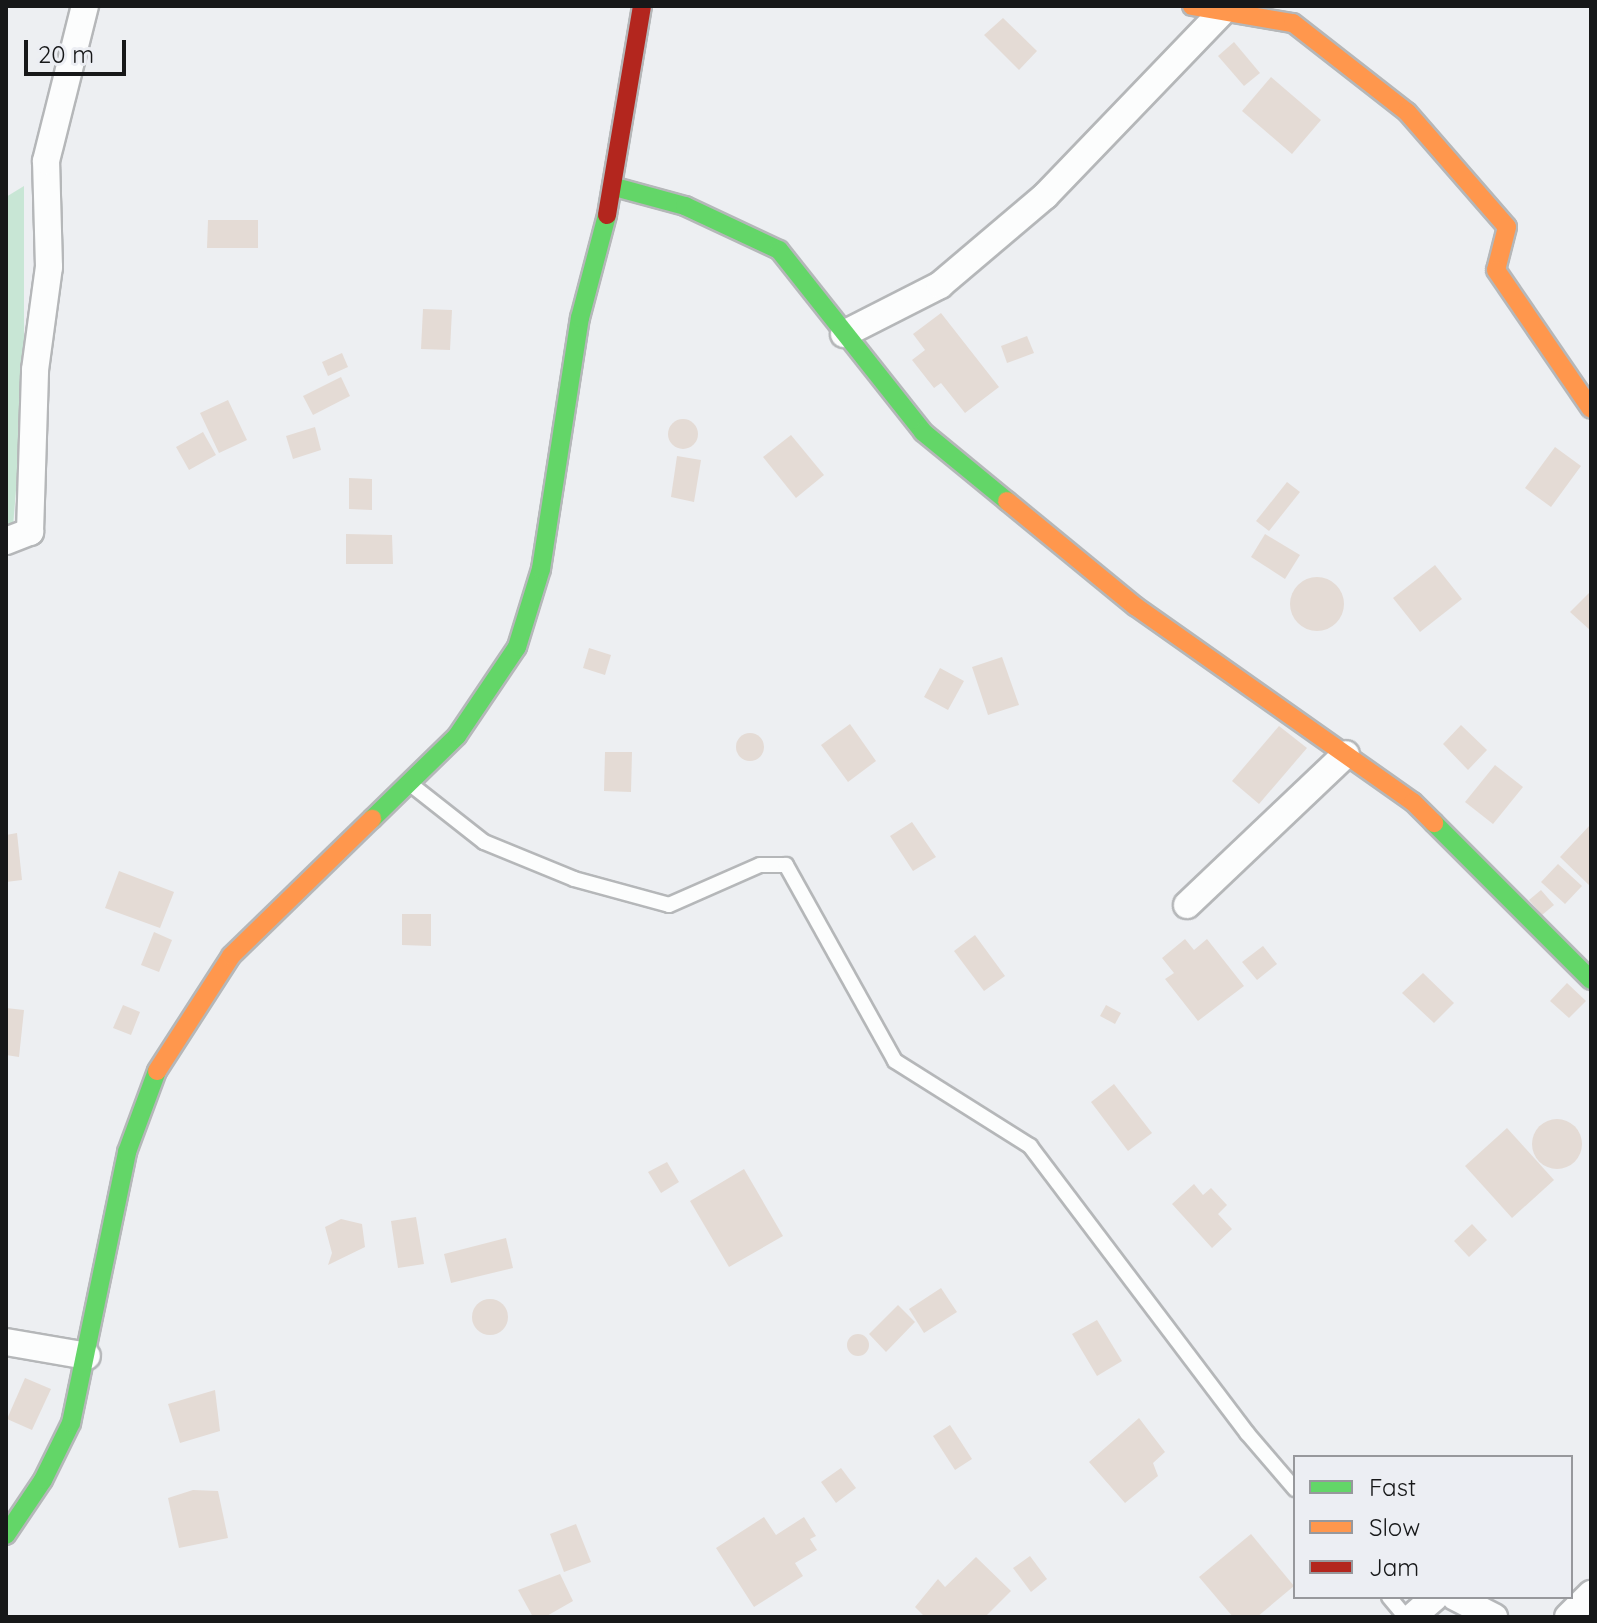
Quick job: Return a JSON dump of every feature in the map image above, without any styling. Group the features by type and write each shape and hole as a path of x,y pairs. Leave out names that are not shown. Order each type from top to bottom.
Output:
{"street":[{"path":"6,541 30,532 34,385 49,267 46,161 85,6"},
{"path":"6,1535 43,1480 71,1423 127,1152 152,1078 231,956 457,736 517,647 541,569 580,318 615,187 642,6"},
{"path":"1192,6 1293,23 1407,112 1507,227 1496,270 1591,409"},
{"path":"844,334 952,275 1045,196 1223,11"},
{"path":"615,187 685,206 779,250 923,432 1135,606 1413,802 1591,980"},
{"path":"1187,905 1346,754"},
{"path":"6,1342 87,1356"},
{"path":"1568,1617 1591,1594"},
{"path":"1409,1617 1432,1599"},
{"path":"1459,1599 1494,1617"}],"lane":[{"path":"409,783 484,842 574,879 669,905 760,865 786,865 895,1061 958,1105 1030,1146 1247,1433 1293,1487"},
{"path":"1391,1599 1409,1617"}],"green space":[{"path":"24,186 24,391 13,527 6,529 6,197"}],"building":[{"path":"1003,18 1037,51 1019,70 984,35"},
{"path":"1234,42 1260,73 1244,86 1218,56"},
{"path":"1271,77 1321,120 1292,154 1242,111"},
{"path":"208,220 258,220 258,248 207,248"},
{"path":"423,309 452,310 450,350 421,349"},
{"path":"941,313 999,387 965,413 941,383 934,388 912,360 925,350 913,334"},
{"path":"1027,336 1034,353 1007,363 1001,346"},
{"path":"342,353 348,367 328,376 322,362"},
{"path":"341,377 350,396 313,415 303,396"},
{"path":"228,400 247,440 219,453 200,413"},
{"path":"683,419 693,424 698,434 693,444 683,449 673,444 668,434 673,424"},
{"path":"315,427 321,450 293,459 286,436"},
{"path":"203,432 216,455 189,470 176,447"},
{"path":"791,435 824,475 796,498 763,457"},
{"path":"1555,447 1581,466 1551,507 1525,488"},
{"path":"677,456 701,460 694,502 671,497"},
{"path":"349,478 372,479 372,510 349,509"},
{"path":"1287,482 1300,492 1269,531 1256,521"},
{"path":"346,534 392,535 393,564 346,564"},
{"path":"1265,534 1300,555 1285,579 1251,557"},
{"path":"1435,565 1462,599 1420,632 1393,598"},
{"path":"1317,577 1336,585 1344,604 1336,623 1317,631 1298,623 1290,604 1298,585"},
{"path":"1591,591 1591,631 1570,612"},
{"path":"589,648 611,655 605,675 583,668"},
{"path":"1002,657 1019,705 988,715 972,667"},
{"path":"940,668 964,681 948,710 924,697"},
{"path":"850,724 876,761 848,782 821,745"},
{"path":"1461,725 1487,750 1468,770 1443,744"},
{"path":"1279,726 1307,748 1259,804 1232,781"},
{"path":"750,733 760,737 764,747 760,757 750,761 740,757 736,747 740,737"},
{"path":"605,752 632,752 631,792 604,791"},
{"path":"1495,765 1523,787 1493,824 1465,802"},
{"path":"912,822 936,857 913,871 890,836"},
{"path":"1591,824 1591,887 1560,857"},
{"path":"17,833 22,880 6,882 6,835"},
{"path":"1558,864 1582,886 1565,904 1541,882"},
{"path":"119,871 174,892 160,928 105,908"},
{"path":"1541,890 1554,905 1542,915 1529,900"},
{"path":"402,914 431,914 431,946 402,945"},
{"path":"154,932 172,940 159,972 141,965"},
{"path":"975,935 1005,976 984,991 954,951"},
{"path":"1185,939 1194,950 1207,939 1244,986 1198,1021 1165,979 1174,973 1162,958"},
{"path":"1263,946 1277,964 1257,980 1242,962"},
{"path":"1423,973 1454,1003 1434,1023 1402,993"},
{"path":"1567,983 1586,1001 1569,1018 1550,1001"},
{"path":"123,1005 140,1012 131,1035 113,1028"},
{"path":"1106,1005 1121,1013 1115,1024 1100,1016"},
{"path":"6,1008 24,1010 19,1057 6,1055"},
{"path":"1114,1084 1152,1133 1128,1151 1091,1102"},
{"path":"1557,1119 1574,1127 1582,1144 1574,1161 1557,1169 1540,1161 1532,1144 1540,1127"},
{"path":"1507,1128 1554,1180 1512,1218 1465,1166"},
{"path":"667,1162 679,1182 661,1193 648,1172"},
{"path":"744,1169 783,1236 729,1267 690,1201"},
{"path":"1194,1184 1203,1195 1211,1188 1227,1205 1218,1214 1232,1229 1212,1248 1172,1204"},
{"path":"416,1217 424,1264 398,1268 391,1221"},
{"path":"341,1219 362,1224 365,1247 328,1265 332,1253 325,1227"},
{"path":"1472,1224 1487,1240 1469,1257 1454,1241"},
{"path":"506,1238 513,1268 451,1283 444,1254"},
{"path":"941,1288 957,1312 924,1333 909,1309"},
{"path":"490,1299 503,1304 508,1317 503,1330 490,1335 477,1330 472,1317 477,1304"},
{"path":"898,1305 915,1322 886,1352 869,1334"},
{"path":"1097,1320 1122,1361 1097,1376 1072,1334"},
{"path":"858,1334 866,1337 869,1345 866,1353 858,1356 850,1353 847,1345 850,1337"},
{"path":"25,1378 51,1389 32,1430 7,1419"},
{"path":"215,1390 220,1431 180,1443 168,1404"},
{"path":"1139,1418 1165,1452 1153,1463 1158,1476 1125,1503 1089,1462"},
{"path":"950,1425 972,1459 955,1470 933,1436"},
{"path":"841,1468 856,1488 836,1503 821,1482"},
{"path":"193,1490 218,1491 228,1538 179,1548 168,1498"},
{"path":"764,1517 776,1535 804,1517 816,1536 810,1539 817,1550 795,1563 803,1576 754,1607 716,1548"},
{"path":"576,1524 591,1562 564,1572 550,1534"},
{"path":"1251,1534 1293,1587 1257,1617 1233,1617 1199,1577"},
{"path":"1030,1556 1047,1579 1031,1592 1013,1568"},
{"path":"976,1557 1011,1591 985,1617 925,1617 915,1607 938,1579 945,1587"},
{"path":"560,1574 573,1601 545,1617 533,1617 518,1590"}],"traffic: fast":[{"path":"615,187 685,206 779,250 923,432 1007,501"},
{"path":"372,819 457,736 517,647 541,569 580,318 607,215"},
{"path":"1434,823 1591,980"},
{"path":"6,1535 43,1480 71,1423 127,1152 157,1071"}],"traffic: slow":[{"path":"1192,6 1293,23 1407,112 1507,227 1496,270 1591,409"},
{"path":"1007,501 1135,606 1413,802 1434,823"},
{"path":"157,1071 231,956 372,819"}],"traffic: jam":[{"path":"607,215 642,6"}]}
